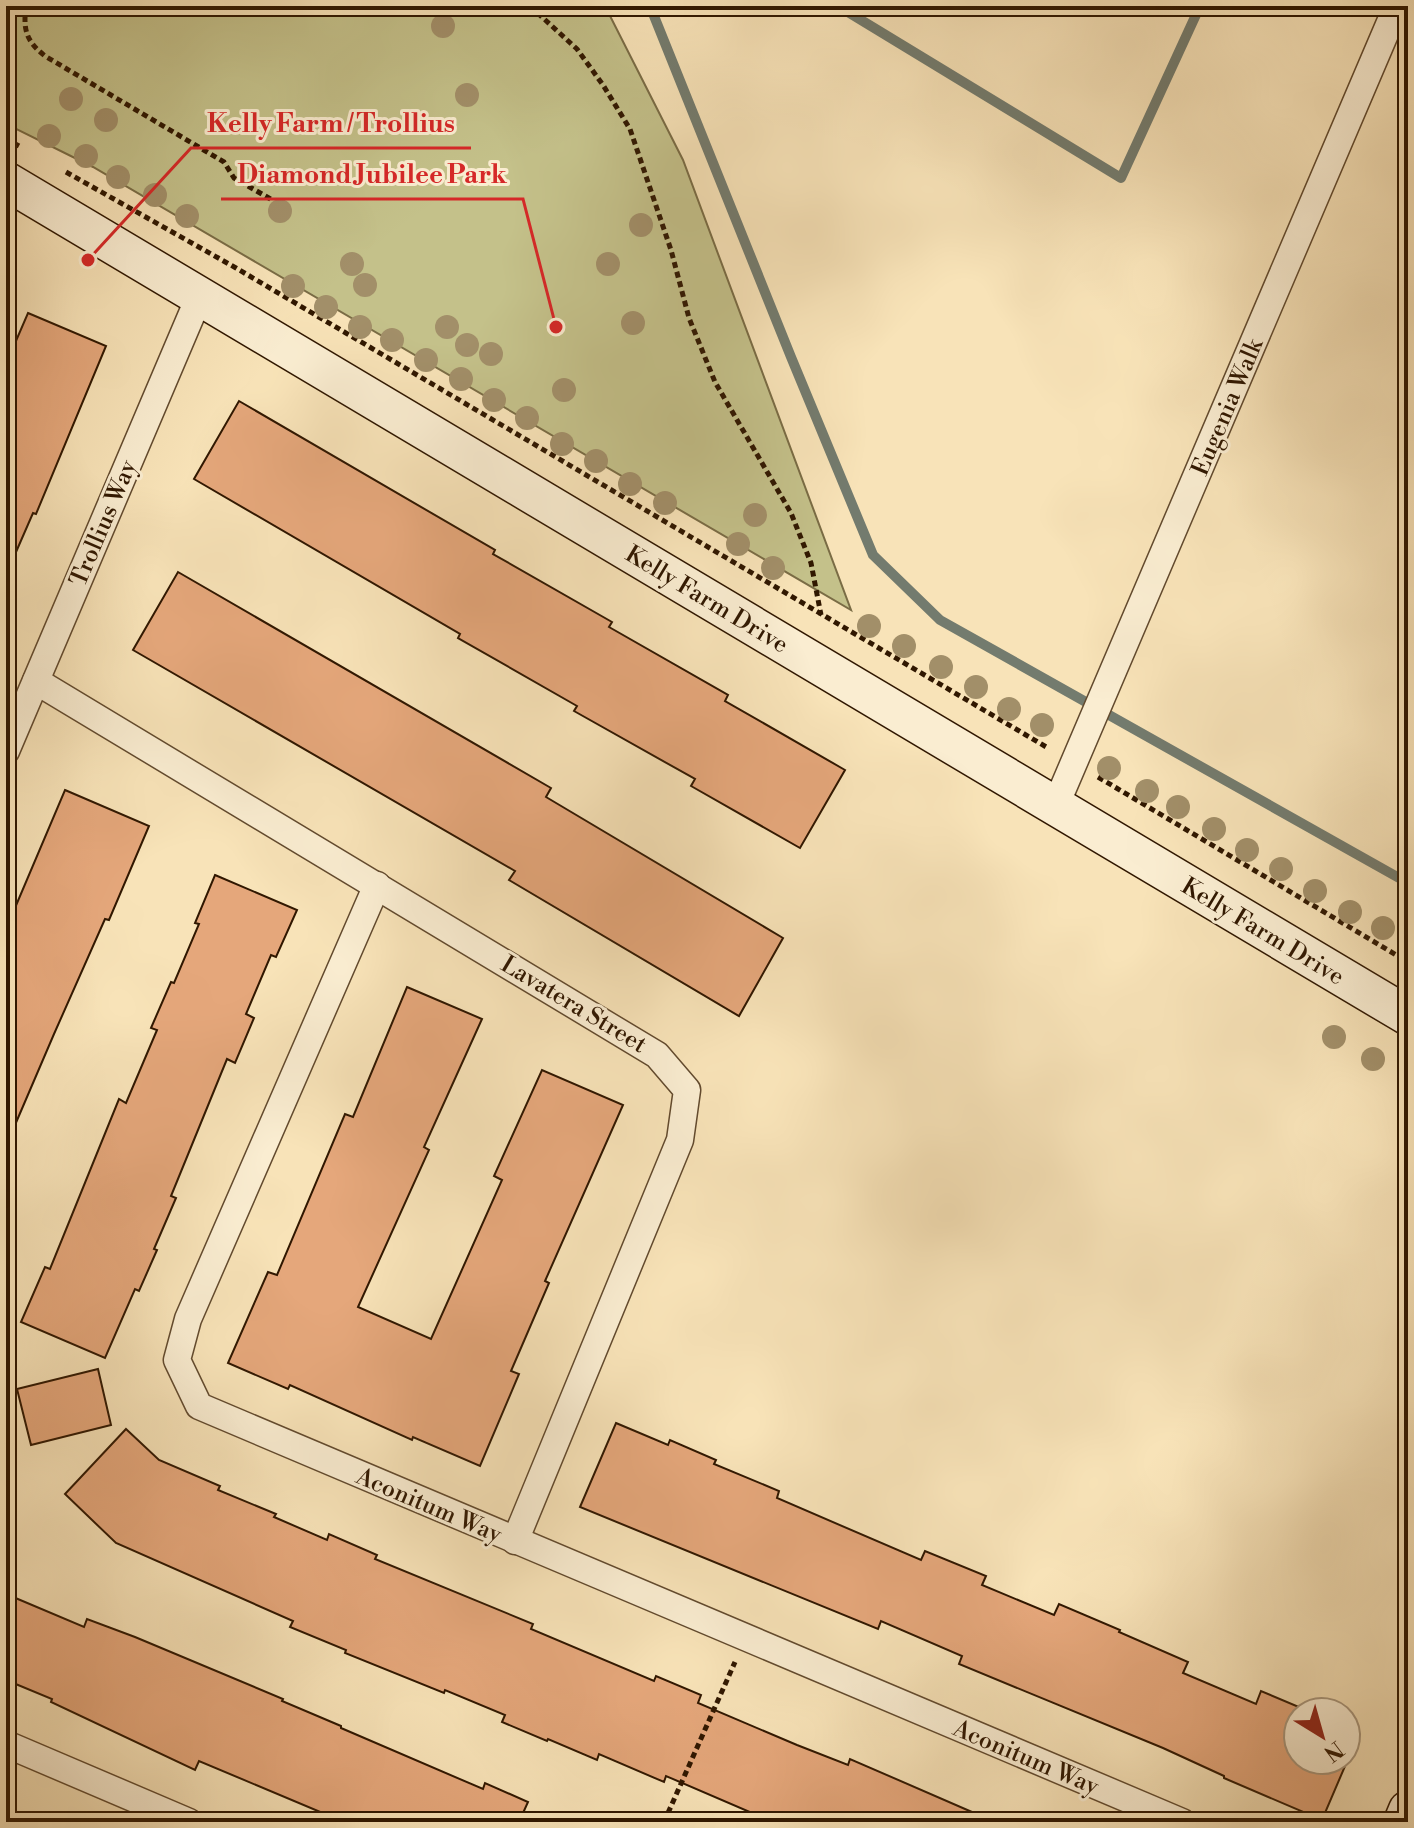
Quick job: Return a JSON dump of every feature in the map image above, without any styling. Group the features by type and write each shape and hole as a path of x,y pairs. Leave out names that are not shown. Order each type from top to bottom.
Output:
{"street":[{"name":"Eugenia Walk","path":"1055,807 1397,6"},
{"name":"Kelly Farm Drive","path":"6,181 1408,1016"},
{"name":"Trollius Way","path":"6,751 200,295"},
{"name":"Lavatera Street","path":"36,681 657,1055 687,1090 680,1140 515,1541"},
{"name":"Aconitum Way","path":"377,885 188,1319 177,1360 199,1406 1182,1822"},
{"path":"6,1744 189,1822"},
{"path":"1403,1822 1408,1810"}],"path":[{"path":"26,6 24,25 31,45 224,162 234,178 274,201"},
{"path":"530,6 577,49 630,129 671,250 689,318 721,393 791,513 811,563 821,615"},
{"path":"6,139 20,146"},
{"path":"60,169 236,268 1408,962"},
{"path":"664,1822 745,1639"}],"shaded area":[{"path":"6,6 605,6 683,160 851,610 93,167 6,124"}],"building":[{"path":"28,313 106,346 36,514 33,513 6,575 6,364"},
{"path":"239,401 495,550 493,554 612,622 609,627 728,695 725,701 845,770 800,848 691,786 695,779 574,711 577,706 458,638 460,634 194,479"},
{"path":"178,572 551,788 546,797 783,938 739,1016 509,880 515,871 133,650"},
{"path":"65,790 149,826 6,1146 6,929"},
{"path":"215,875 297,910 276,957 271,955 246,1014 254,1018 235,1063 227,1059 171,1196 176,1198 154,1249 157,1250 139,1291 135,1289 105,1358 21,1322 45,1267 50,1269 119,1099 126,1103 157,1030 151,1028 199,924 195,923"},
{"path":"407,987 482,1019 424,1147 429,1150 358,1307 431,1339 502,1180 494,1176 542,1070 623,1105 545,1281 549,1283 511,1371 519,1374 480,1466 413,1437 412,1440 290,1385 288,1389 228,1363 268,1272 277,1275 345,1114 353,1117"},
{"path":"98,1369 111,1425 31,1445 17,1389"},
{"path":"616,1423 668,1445 670,1440 716,1460 714,1464 779,1491 777,1498 921,1560 925,1551 986,1576 982,1585 1054,1615 1059,1604 1120,1630 1188,1662 1183,1673 1256,1704 1261,1691 1282,1700 1282,1776 1341,1776 1322,1820 1163,1748 959,1664 962,1656 881,1621 878,1629 580,1507"},
{"path":"126,1429 159,1460 220,1486 218,1490 276,1514 274,1517 327,1540 329,1534 377,1555 375,1559 533,1624 531,1629 654,1681 656,1676 701,1695 698,1703 797,1745 848,1765 850,1759 995,1822 773,1822 666,1776 664,1782 599,1754 597,1760 547,1741 502,1722 505,1715 345,1653 346,1650 290,1627 293,1621 116,1543 65,1494"},
{"path":"6,1594 84,1627 87,1619 135,1637 283,1699 341,1728 483,1789 485,1783 528,1802 519,1822 344,1822 199,1761 195,1770 51,1702 52,1699 6,1680"}],"waterway":[{"path":"650,6 873,555 940,620 1408,883"},
{"path":"838,6 1121,178 1200,6"}],"place":[{"name":"Kelly Farm / Trollius","path":"88,260"},
{"name":"Diamond Jubilee Park","path":"556,327"}]}
